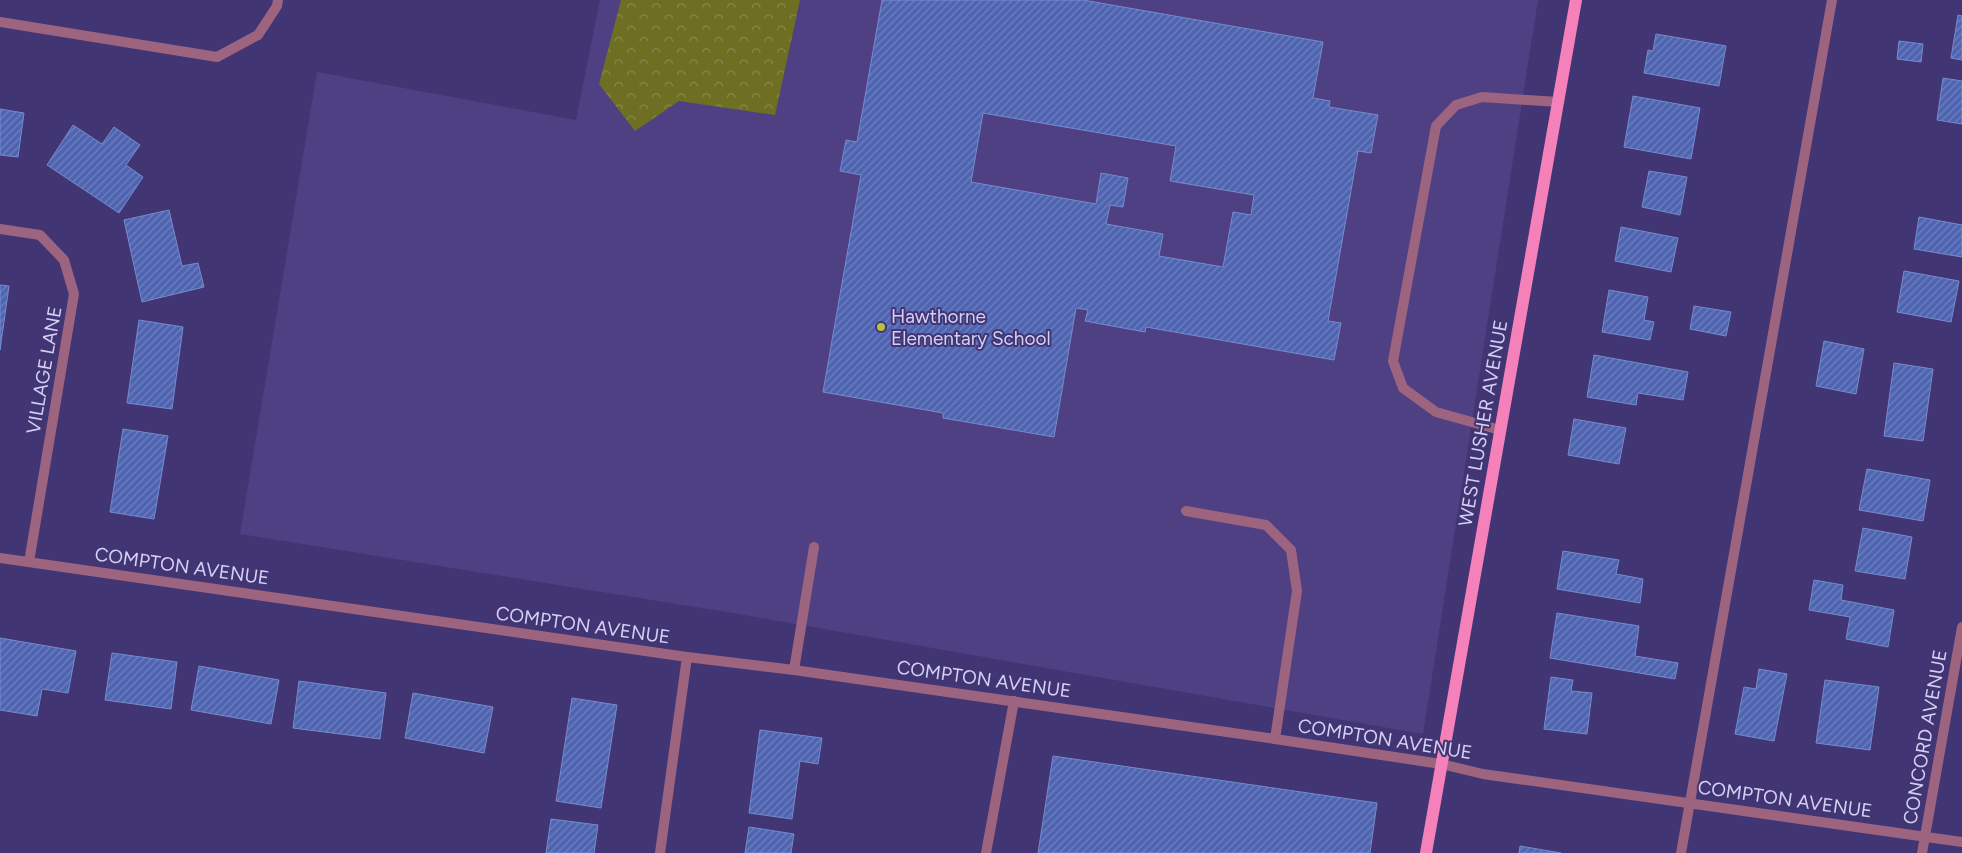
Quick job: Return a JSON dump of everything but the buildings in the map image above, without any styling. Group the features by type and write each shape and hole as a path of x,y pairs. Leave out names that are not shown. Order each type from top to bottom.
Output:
{"main road":[{"name":"WEST LUSHER AVENUE","path":"1426,853 1576,0"}],"street":[{"path":"0,22 217,57 258,35 277,6 278,0"},
{"path":"1681,853 1832,0"},
{"path":"1500,430 1436,412 1404,388 1393,361 1436,126 1456,105 1482,97 1558,102"},
{"name":"VILLAGE LANE","path":"0,229 40,235 64,260 74,294 29,562"},
{"path":"1186,511 1266,525 1291,550 1297,591 1275,739"},
{"path":"794,670 814,547"},
{"name":"COMPTON AVENUE","path":"0,558 687,657 1014,701 1441,764 1483,774 1962,842"},
{"name":"CONCORD AVENUE","path":"1922,853 1962,626"},
{"path":"660,853 687,657"},
{"path":"986,853 1014,701"}],"shaded area":[{"name":"Hawthorne Elementary School","path":"600,0 1538,0 1423,734 733,613 240,534 317,72 576,120"}],"green space":[{"path":"621,0 800,0 775,115 679,101 635,131 599,84"}],"place":[{"name":"Hawthorne Elementary School","path":"881,327"}]}
